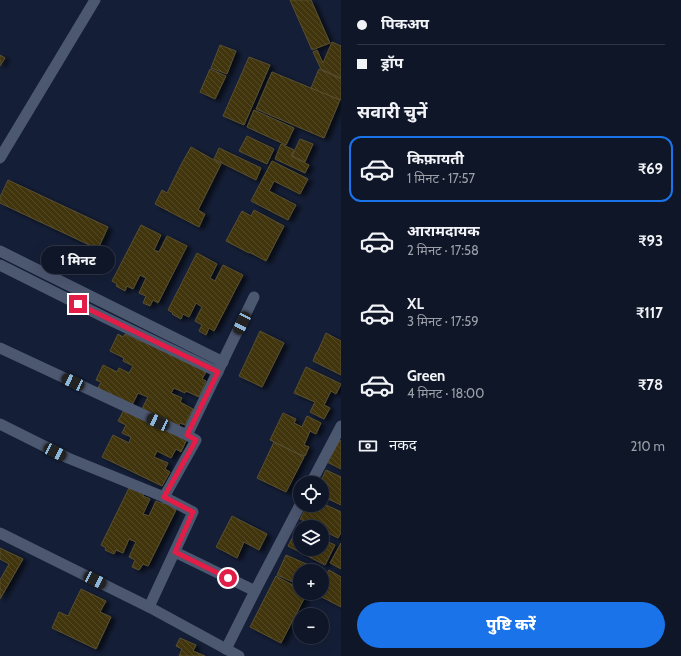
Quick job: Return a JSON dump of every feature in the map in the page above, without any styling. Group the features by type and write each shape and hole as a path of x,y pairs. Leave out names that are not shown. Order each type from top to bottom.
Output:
{"street":[{"path":"0,158 95,0"},
{"path":"0,251 223,362"},
{"path":"0,265 218,372"},
{"path":"187,435 254,297"},
{"path":"0,349 196,440 164,497"},
{"path":"0,424 68,458 164,497 193,512 149,607"},
{"path":"315,476 341,426"},
{"path":"226,649 296,512"},
{"path":"0,533 149,607 239,656"},
{"path":"175,552 255,591"}],"building":[{"path":"290,0 311,0 330,43 312,50"},
{"path":"332,42 341,46 341,78 321,69 313,52 317,50 323,63"},
{"path":"220,45 236,51 227,74 211,68"},
{"path":"0,55 5,58 0,66"},
{"path":"249,57 270,65 244,125 223,116"},
{"path":"210,69 226,76 215,99 200,92"},
{"path":"319,69 341,79 340,100 311,88"},
{"path":"272,72 340,100 324,138 256,109"},
{"path":"254,110 294,128 286,145 247,127"},
{"path":"247,136 274,149 267,164 239,151"},
{"path":"300,139 313,144 305,162 292,156"},
{"path":"281,144 294,150 291,156 309,165 305,173 275,159"},
{"path":"191,147 221,164 198,210 205,214 199,227 155,204 162,190 167,193"},
{"path":"219,148 261,168 256,180 214,159"},
{"path":"272,161 308,179 300,194 274,181 269,191 296,205 288,220 251,201"},
{"path":"8,180 108,227 98,249 0,203 0,197"},
{"path":"254,210 284,226 266,261 226,241 242,211 251,216"},
{"path":"141,225 161,235 154,250 159,252 167,236 187,246 158,303 153,300 150,306 143,303 146,296 139,293 146,278 140,275 133,289 127,286 125,291 116,286 117,284 112,281"},
{"path":"197,253 217,264 210,278 215,281 223,265 243,275 214,331 209,328 206,335 199,331 202,325 195,321 202,307 196,303 189,317 183,314 181,319 168,310"},
{"path":"260,331 284,343 262,387 239,376"},
{"path":"326,333 341,341 341,375 313,361"},
{"path":"118,334 123,337 125,334 142,341 206,372 202,379 206,381 199,397 186,391 185,393 174,388 171,393 182,398 180,402 193,409 185,425 180,423 177,430 141,411 148,397 138,393 131,407 97,390 101,382 96,380 103,365 117,372 119,368 129,373 133,366 123,361 124,358 110,351"},
{"path":"306,367 341,384 336,394 331,391 324,405 330,408 324,419 310,412 315,402 294,393"},
{"path":"125,408 187,439 181,452 176,449 171,458 157,451 154,457 168,463 165,469 170,472 162,486 102,457 113,435 129,443 131,437 122,433 126,425 118,421"},
{"path":"283,413 296,419 294,423 302,427 307,416 321,423 316,434 310,431 304,445 309,447 305,456 291,451 270,440"},
{"path":"340,440 341,441 341,469 327,462"},
{"path":"274,442 304,457 286,492 257,478"},
{"path":"326,470 341,477 341,505 329,499 329,476 323,476"},
{"path":"129,488 145,490 143,496 150,499 143,514 149,516 156,501 163,504 165,500 174,504 173,508 176,510 148,566 143,564 139,570 132,567 135,560 129,557 136,542 129,539 123,553 116,550 114,554 105,550 106,548 101,545"},
{"path":"329,506 341,512 341,533 338,538 329,534 329,520 300,519 304,512 329,512"},
{"path":"232,516 267,534 259,550 244,542 237,558 216,547"},
{"path":"293,536 293,549 288,546"},
{"path":"329,542 335,545 326,564 307,556 329,556"},
{"path":"341,543 341,569 330,563"},
{"path":"0,548 23,559 0,599 0,580 9,564 0,559"},
{"path":"286,555 306,564 293,564 293,582 277,575"},
{"path":"329,570 341,577 341,607 328,600 329,600"},
{"path":"276,576 293,585 293,600 303,600 299,608 293,608 293,620 281,643 250,627"},
{"path":"81,589 106,601 100,612 111,617 96,649 52,628 59,612 68,616"},
{"path":"180,638 196,645 193,651 205,656 179,656 182,649 176,646"}],"route":[{"path":"78,304 218,372 187,435 196,440 164,497 193,512 175,552 228,578"}]}
